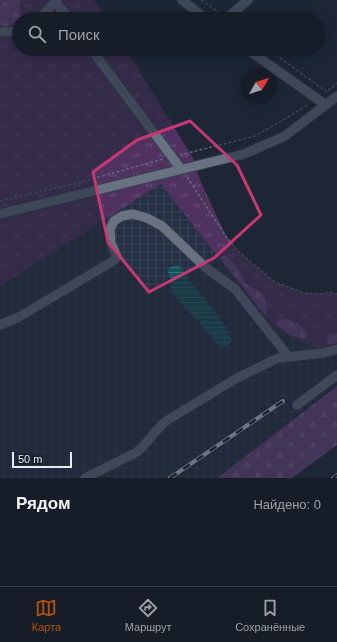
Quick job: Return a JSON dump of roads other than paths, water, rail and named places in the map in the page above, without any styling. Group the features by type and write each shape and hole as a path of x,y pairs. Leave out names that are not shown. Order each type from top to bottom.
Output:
{"street":[{"path":"182,0 197,12"},
{"path":"234,12 248,0"},
{"path":"46,12 56,2 64,12"},
{"path":"0,32 12,32"},
{"path":"97,56 181,169"},
{"path":"258,56 326,105"},
{"path":"0,214 244,154 285,136 337,96"},
{"path":"0,325 19,317 113,261 117,257 111,243 110,229 114,221 122,216 133,214 148,218 162,226 205,267 235,289 288,356"},
{"path":"86,478 137,452 143,447 158,427 237,378 278,358 288,356 299,357 324,353 337,349"},
{"path":"297,405 337,374"}],"railway":[{"path":"170,478 283,401"},
{"path":"333,478 337,475"}]}
